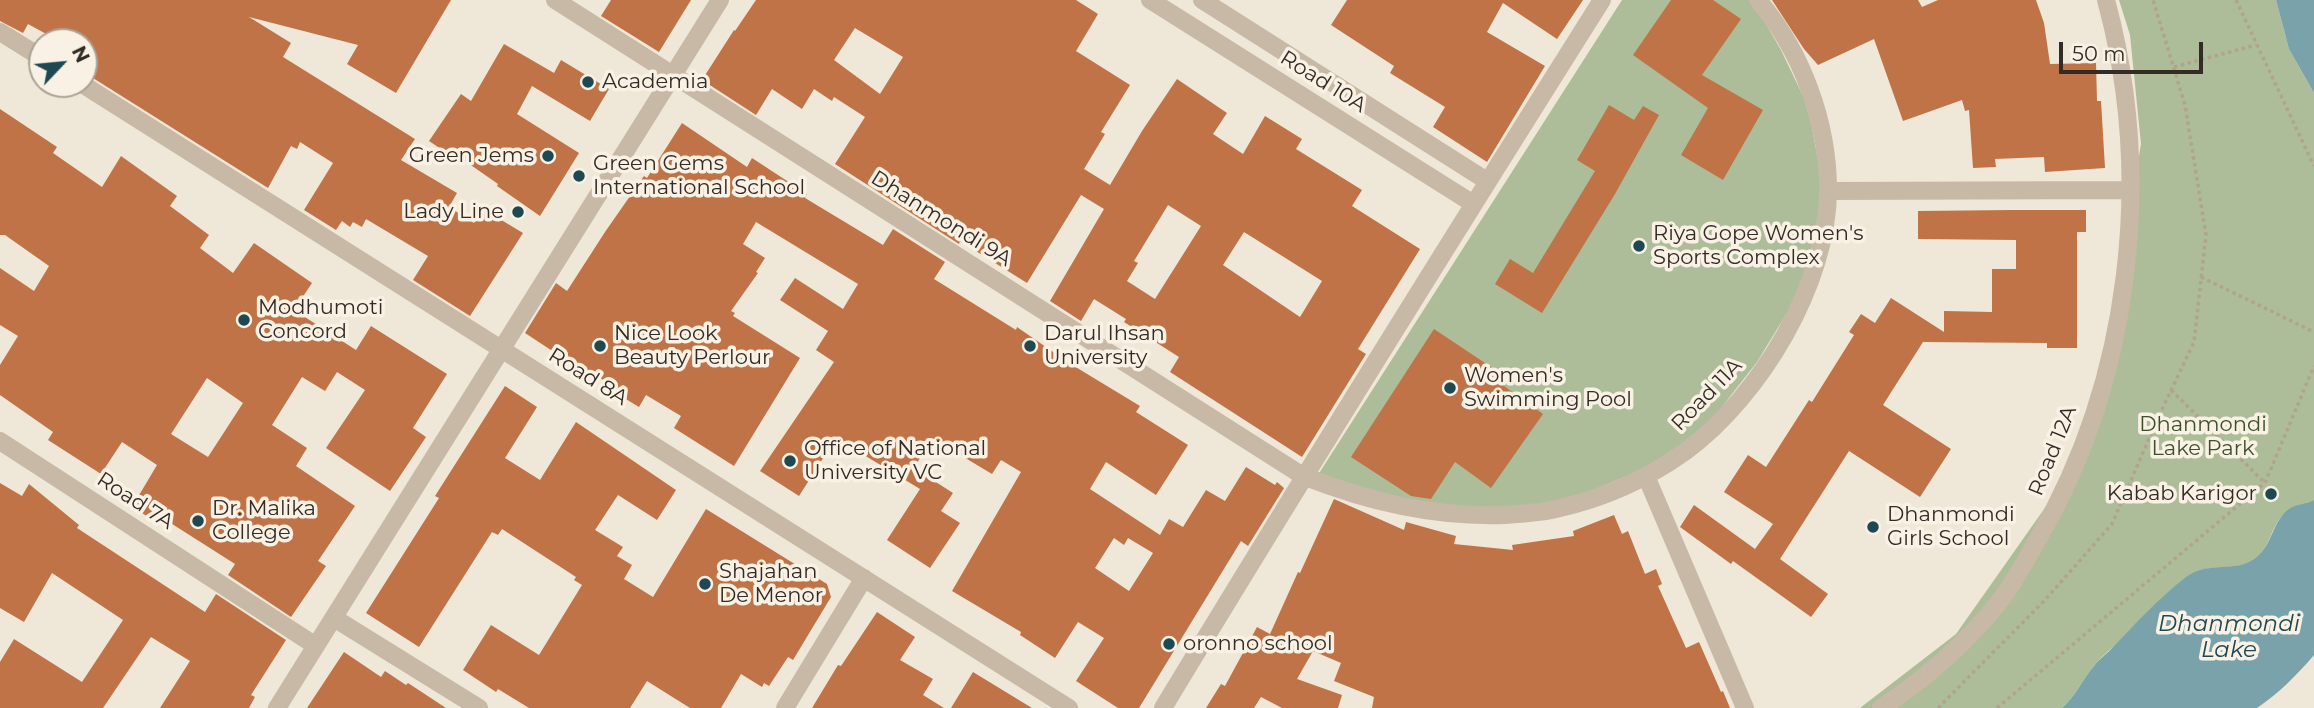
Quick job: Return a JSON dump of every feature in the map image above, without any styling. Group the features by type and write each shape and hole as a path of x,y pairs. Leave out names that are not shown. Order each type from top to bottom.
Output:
{"street":[{"name":"Dhanmondi 9A","path":"555,0 1303,477"},
{"path":"277,708 720,0"},
{"name":"Road 10A","path":"1150,0 1472,203"},
{"name":"Road 10A","path":"1202,0 1487,181"},
{"path":"1163,708 1472,203 1602,0"},
{"name":"Road 11A","path":"1303,477 1352,495 1415,510 1473,516 1525,514 1555,510 1617,490 1646,476 1687,450 1708,432 1763,370 1788,329 1808,292 1824,229 1828,191 1825,151 1816,106 1790,47 1758,0"},
{"name":"Road 12A","path":"1881,708 1943,662 1999,601 2065,488 2085,441 2115,336 2125,264 2130,190 2118,43 2106,0"},
{"path":"0,32 28,49"},
{"name":"Road 8A","path":"98,94 1069,708"},
{"path":"1828,191 2130,190"},
{"name":"Road 7A","path":"0,441 316,646"},
{"path":"1646,476 1745,708"},
{"path":"785,708 864,578"},
{"path":"334,618 480,708"}],"path":[{"path":"1938,708 2046,599 2112,524 2194,342 2206,235 2185,105 2152,0"},
{"path":"2236,0 2314,166"},
{"path":"2174,67 2257,45"},
{"path":"2201,276 2314,332"},
{"path":"1997,708 2265,483 2314,366"},
{"path":"2171,390 2265,483"}],"green space":[{"name":"Riya Gope Women's Sports Complex","path":"1622,0 1749,0 1781,50 1804,98 1820,172 1820,202 1815,235 1801,290 1757,362 1703,431 1667,458 1586,493 1523,510 1454,510 1316,478"},
{"name":"Dhanmondi Lake Park","path":"2119,0 2276,0 2289,49 2314,93 2314,500 2285,513 2264,549 2249,563 2204,570 2177,585 2100,659 2062,708 1860,708 1956,634 2090,444 2141,144 2130,35"}],"water":[{"path":"2276,0 2314,0 2314,93 2289,49"},
{"name":"Dhanmondi Lake","path":"2314,500 2314,655 2273,696 2257,708 2062,708 2096,663 2176,585 2204,569 2249,562 2262,552 2284,514 2292,507"}],"building":[{"path":"0,0 451,0 396,93 347,64 358,45 249,17 291,43 283,57 415,139 401,160 457,193 449,207 474,223 483,209 523,233 470,316 413,280 428,256 366,219 362,227 353,222 350,227 342,221 336,230 304,210 333,163 300,142 297,149 291,146 268,188 98,81 98,28 35,28 28,24 23,33 0,21"},
{"path":"611,0 691,0 659,52 601,16"},
{"path":"756,0 1076,0 1098,14 1076,51 1130,85 1101,132 1105,134 1084,169 1110,185 1177,79 1227,113 1213,134 1243,154 1265,116 1302,139 1296,149 1362,190 1352,206 1420,249 1358,349 1366,354 1302,457 1170,372 1179,357 1094,299 1081,321 1050,301 1104,209 1081,195 1027,283 960,241 959,244 835,164 865,117 834,97 832,101 814,89 802,109 772,89 756,115 702,80","holes":["855,28 903,57 880,94 834,60","1168,205 1201,226 1155,299 1127,281 1138,263 1134,261","1244,232 1322,281 1300,317 1223,265"]},
{"path":"1347,0 1583,0 1557,39 1503,3 1487,32 1545,66 1487,162 1433,127 1445,107 1390,73 1394,66 1331,25"},
{"path":"1671,0 1713,0 1741,19 1702,75 1763,110 1723,180 1681,155 1708,108 1633,55"},
{"path":"1772,0 1918,0 1922,7 1938,0 2036,0 2044,23 2050,64 2096,63 2097,101 2101,101 2105,168 2045,172 2044,157 1995,159 1996,167 1973,168 1969,110 1965,111 1962,100 1903,121 1874,39 1818,65 1804,49"},
{"path":"504,44 554,73 561,60 609,89 590,121 532,86 517,114 579,153 540,216 455,154 453,157 429,141 461,94 471,101"},
{"path":"1609,105 1634,120 1643,106 1659,115 1615,194 1542,313 1495,284 1510,259 1533,273 1595,171 1577,160"},
{"path":"0,109 57,147 53,153 102,187 121,156 177,196 170,206 209,235 200,248 233,273 254,243 312,283 294,310 356,350 371,326 447,374 413,428 426,437 390,491 326,448 365,390 337,372 325,391 302,377 272,425 307,448 296,466 355,506 318,561 326,566 291,617 228,575 235,564 158,515 155,521 132,507 157,465 122,442 101,474 48,440 53,432 0,395 0,365 18,336 0,325 0,268 34,291 49,266 5,235 0,235","holes":["207,378 243,403 208,457 171,434"]},
{"path":"682,123 747,167 752,158 807,194 805,198 883,245 893,229 945,262 934,279 1016,330 1017,327 1069,363 1140,406 1136,412 1188,445 1156,495 1106,462 1090,489 1160,535 1169,519 1183,527 1206,490 1225,501 1246,467 1284,488 1248,546 1241,541 1139,708 1118,708 1076,681 1104,638 1078,622 1055,658 1020,635 1021,632 952,591 1021,472 1001,460 992,474 932,438 914,468 953,493 941,511 960,523 930,568 887,540 920,489 836,438 799,496 760,471 834,362 816,350 828,331 780,300 795,278 843,309 858,284 756,222 743,244 765,258 756,272 758,273 731,311 735,313 733,316 800,358 734,466 674,428 681,416 646,395 639,407 611,390 613,386 525,333 556,283 567,291 644,176 647,178","holes":["1114,538 1124,545 1128,538 1153,553 1129,591 1095,568"]},
{"path":"2086,210 2086,232 2077,232 2077,348 2047,348 2047,343 1923,342 1883,405 1951,449 1920,497 1849,451 1780,559 1828,594 1811,617 1680,527 1694,505 1755,549 1773,524 1724,492 1748,455 1766,467 1809,400 1812,402 1854,335 1849,332 1861,314 1875,323 1891,298 1944,332 1944,311 1992,312 1992,269 2016,269 2016,240 1918,239 1918,211"},
{"path":"1434,329 1509,379 1504,386 1543,414 1491,488 1455,462 1431,499 1411,496 1351,457"},
{"path":"505,386 537,407 505,458 540,480 576,422 676,490 657,520 618,495 595,530 623,547 617,556 632,565 624,579 653,597 706,509 827,584 831,597 793,660 788,657 769,686 764,683 762,687 741,674 721,708 690,708 647,681 630,708 529,708 498,689 496,692 463,670 491,625 539,655 582,585 574,580 576,577 502,529 498,535 492,532 419,647 366,613 439,498 435,496"},
{"path":"0,483 22,496 29,484 79,525 77,528 205,612 216,594 286,640 251,695 255,697 249,708 160,708 190,661 151,637 103,708 0,708 0,662 14,639 82,682 123,620 52,573 24,622 0,608"},
{"path":"1334,499 1404,530 1406,522 1456,536 1454,544 1513,550 1512,545 1574,536 1573,531 1614,515 1622,534 1628,531 1645,574 1656,569 1662,584 1658,586 1686,648 1699,642 1730,708 1372,708 1374,697 1334,681 1341,663 1313,651 1297,679 1342,695 1338,708 1282,708 1261,697 1254,708 1206,708 1221,684 1225,686 1257,627 1270,634"},
{"path":"877,612 915,637 900,660 933,679 923,695 944,708 812,708 838,665 841,666"},
{"path":"344,652 381,677 385,671 446,708 307,708"},
{"path":"973,672 1032,708 951,708"}],"place":[{"name":"Academia","path":"588,82"},
{"name":"Green Jems","path":"548,156"},
{"name":"Green Gems International School","path":"579,176"},
{"name":"Lady Line","path":"518,212"},
{"name":"Riya Gope Women's Sports Complex","path":"1639,246"},
{"name":"Modhumoti Concord","path":"244,320"},
{"name":"Nice Look Beauty Perlour","path":"600,346"},
{"name":"Darul Ihsan University","path":"1030,346"},
{"name":"Women's Swimming Pool","path":"1450,388"},
{"name":"Office of National University VC","path":"790,461"},
{"name":"Kabab Karigor","path":"2271,494"},
{"name":"Dr. Malika College","path":"198,521"},
{"name":"Dhanmondi Girls School","path":"1873,527"},
{"name":"Shajahan De Menor","path":"705,584"},
{"name":"oronno school","path":"1169,644"}]}
